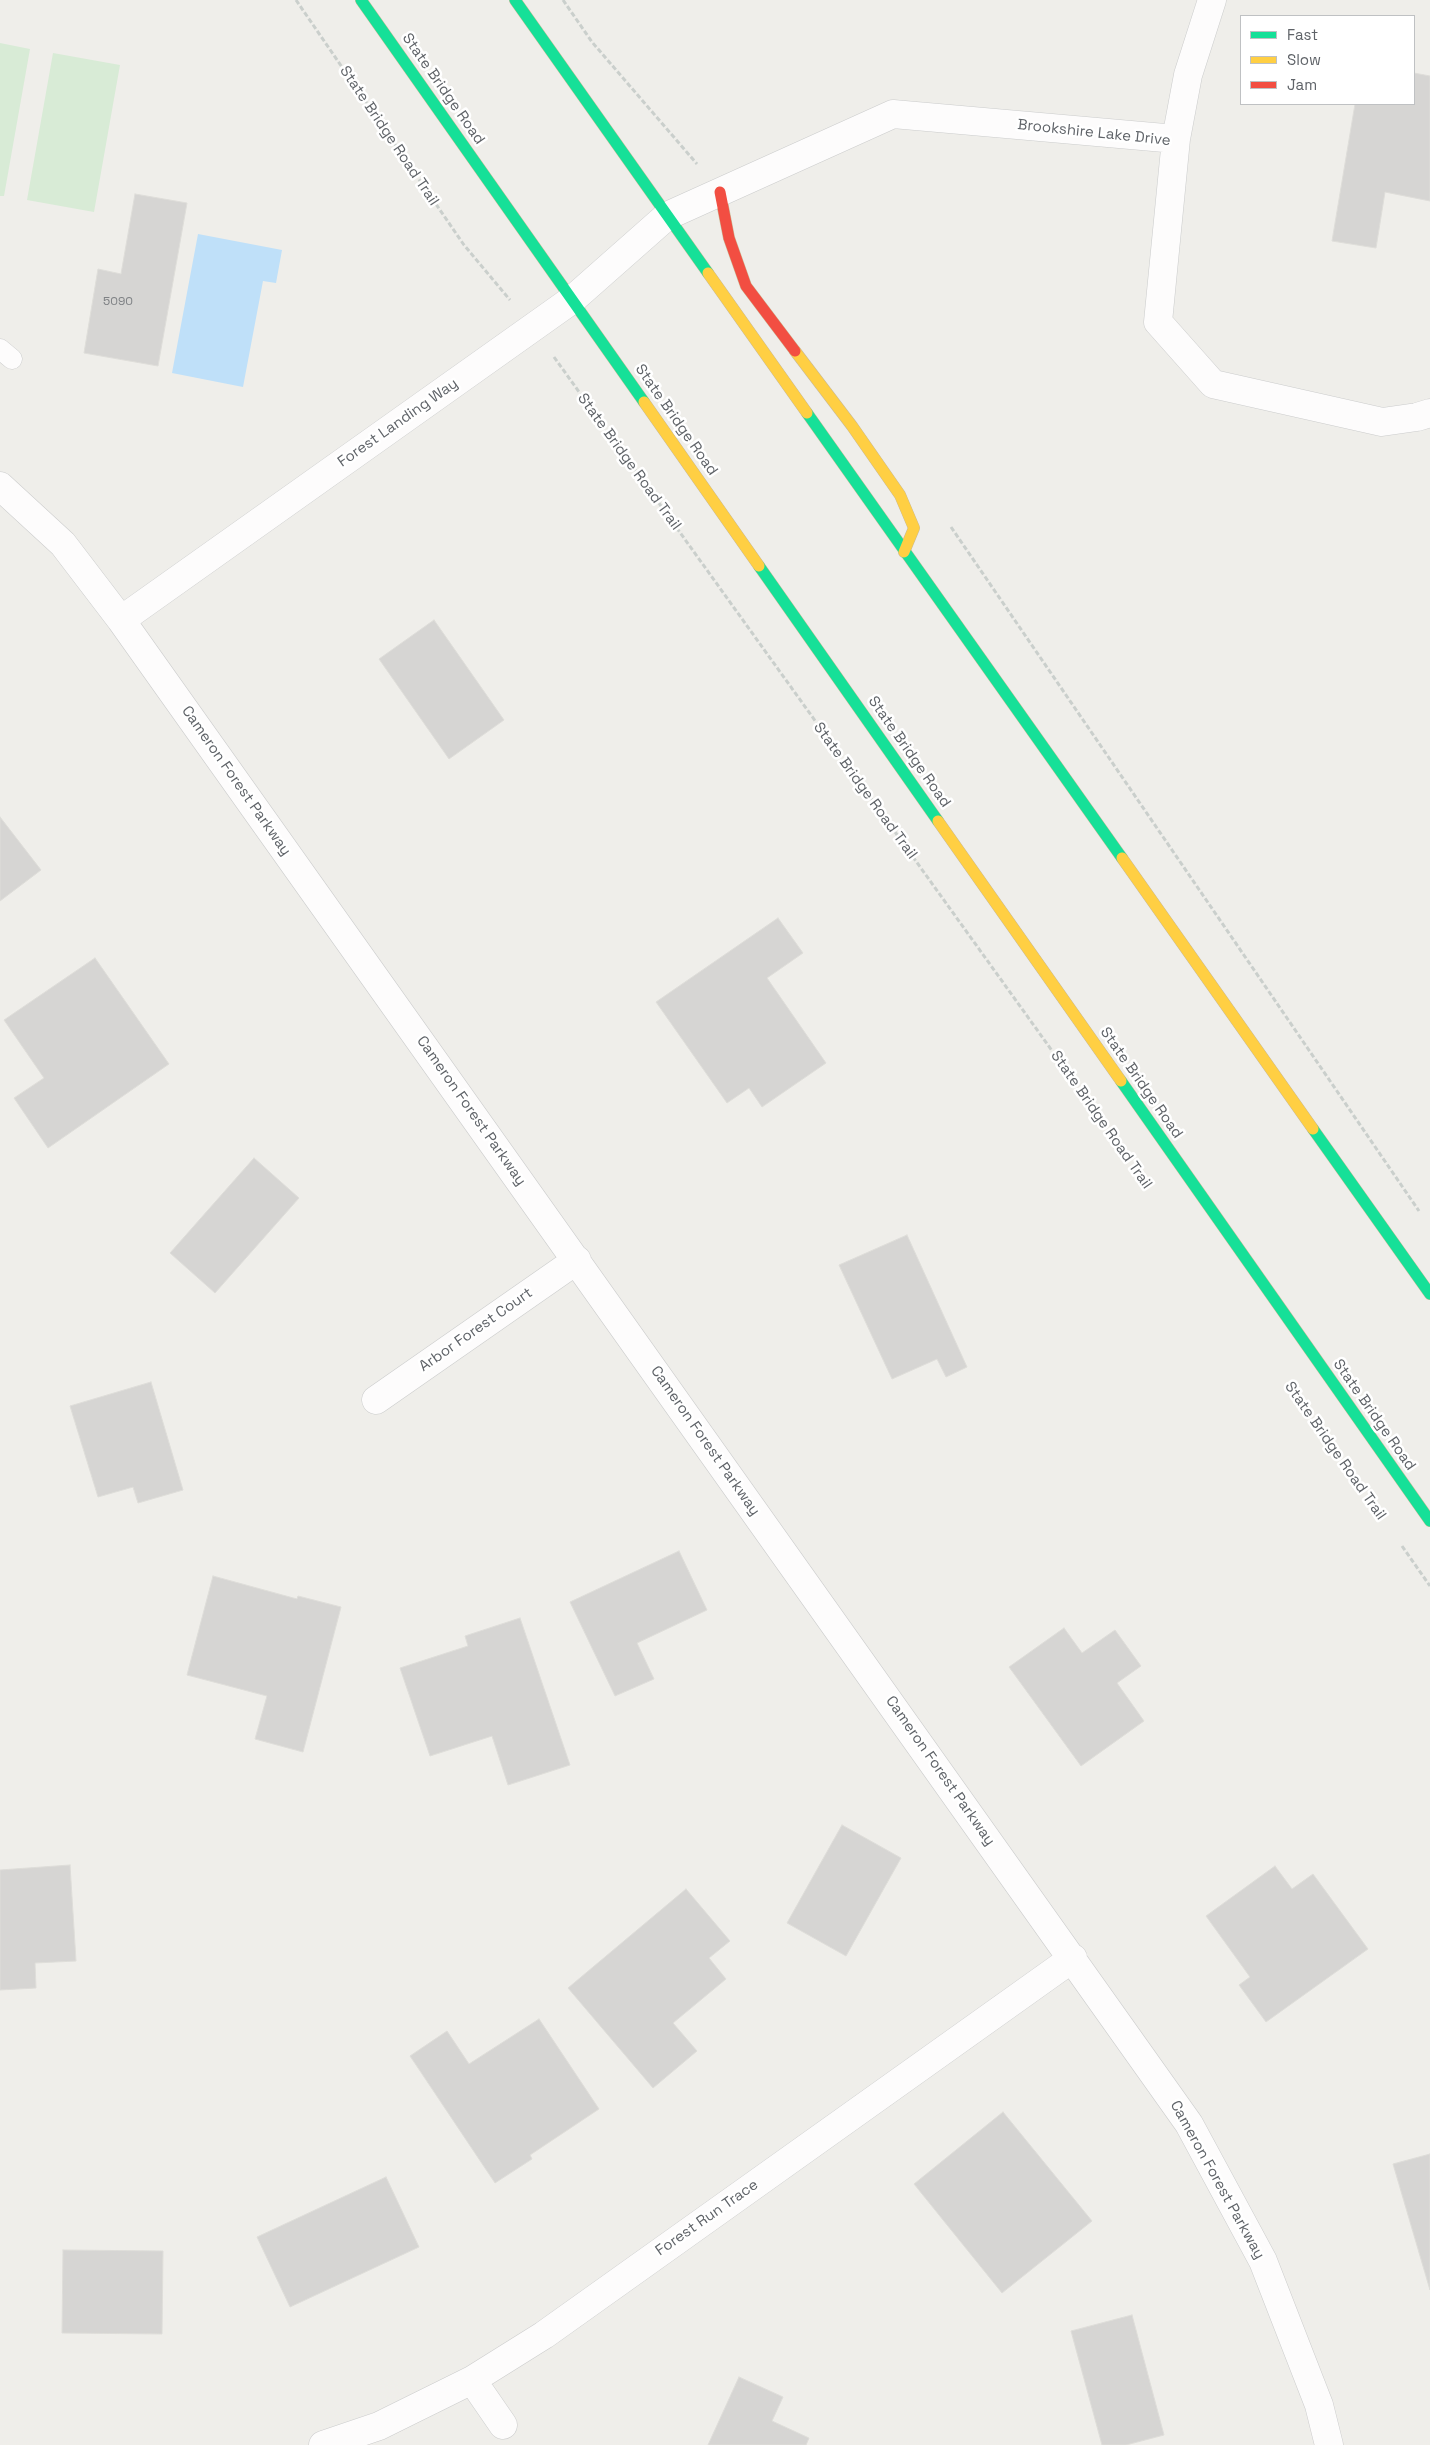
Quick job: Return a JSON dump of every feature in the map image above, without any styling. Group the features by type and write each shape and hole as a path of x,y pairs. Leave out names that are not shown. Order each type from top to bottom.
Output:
{"highway":[{"name":"State Bridge Road","path":"361,0 573,299 1430,1521"},
{"path":"516,0 904,552 1430,1294"},
{"path":"720,192 729,238 746,286 852,426 900,495 914,528 904,552"}],"street":[{"path":"1176,138 1188,75 1212,0"},
{"name":"Brookshire Lake Drive","path":"667,216 893,114 1176,138 1158,322 1213,384 1382,422 1430,413"},
{"name":"Forest Landing Way","path":"121,620 573,299 667,216"},
{"name":"Cameron Forest Parkway","path":"0,486 63,544 121,620 1073,1958 1189,2124 1263,2261 1320,2405 1329,2445"},
{"name":"Arbor Forest Court","path":"376,1400 577,1260"},
{"name":"Forest Run Trace","path":"323,2445 378,2426 472,2380 544,2335 1073,1958"},
{"path":"472,2380 503,2425"}],"path":[{"name":"State Bridge Road Trail","path":"296,0 464,245 533,327 1094,1110"},
{"path":"563,0 592,42 720,192"},
{"path":"950,526 1425,1220"},
{"path":"1402,1546 1430,1586"}],"green space":[{"path":"0,43 30,49 4,196 0,196"},
{"path":"53,53 120,65 94,212 27,200"}],"water":[{"path":"198,234 282,250 276,283 263,281 243,387 172,373"}],"building":[{"path":"1415,73 1430,76 1430,201 1385,192 1376,248 1332,241 1355,105 1415,105"},
{"path":"135,194 187,203 158,366 84,353 98,269 121,274"},
{"path":"434,620 504,720 449,759 379,659"},
{"path":"0,817 41,870 0,901"},
{"path":"778,918 803,953 767,978 826,1063 762,1107 749,1088 727,1103 656,1002"},
{"path":"95,958 169,1064 48,1148 14,1098 44,1078 4,1020"},
{"path":"254,1158 299,1198 215,1293 170,1253"},
{"path":"907,1235 967,1367 946,1377 937,1359 892,1379 839,1265"},
{"path":"151,1382 183,1490 138,1503 133,1487 98,1497 70,1406"},
{"path":"679,1551 707,1610 637,1643 654,1679 615,1696 570,1602"},
{"path":"213,1576 297,1599 298,1596 341,1607 303,1752 255,1739 267,1696 187,1675"},
{"path":"520,1618 570,1765 508,1785 492,1736 430,1756 400,1668 468,1646 465,1636"},
{"path":"1064,1628 1082,1653 1115,1630 1141,1666 1117,1683 1144,1721 1081,1766 1009,1667"},
{"path":"842,1825 901,1858 846,1956 787,1923"},
{"path":"70,1865 76,1961 35,1963 36,1988 0,1990 0,1870"},
{"path":"1275,1866 1292,1889 1313,1874 1368,1949 1266,2022 1239,1985 1250,1977 1206,1916"},
{"path":"686,1889 730,1941 709,1958 726,1979 673,2023 697,2051 653,2088 568,1988"},
{"path":"539,2019 599,2109 530,2155 532,2159 495,2183 410,2056 447,2031 469,2064"},
{"path":"1003,2112 1092,2221 1002,2293 914,2184"},
{"path":"1430,2154 1430,2290 1393,2164"},
{"path":"386,2177 419,2247 290,2307 257,2237"},
{"path":"63,2250 163,2251 162,2334 62,2333"},
{"path":"1132,2315 1164,2435 1126,2445 1102,2445 1071,2331"},
{"path":"739,2377 783,2397 772,2421 809,2438 806,2445 708,2445"}],"traffic: fast":[{"path":"361,0 644,402"},
{"path":"515,0 708,273"},
{"path":"807,413 1122,858"},
{"path":"759,566 938,821"},
{"path":"1121,1081 1430,1521"},
{"path":"1313,1129 1430,1294"}],"traffic: slow":[{"path":"708,273 807,413"},
{"path":"795,351 852,426 900,495 914,528 904,552"},
{"path":"644,402 759,566"},
{"path":"938,821 1121,1081"},
{"path":"1122,858 1313,1129"}],"traffic: jam":[{"path":"720,192 729,238 746,286 795,351"}]}
